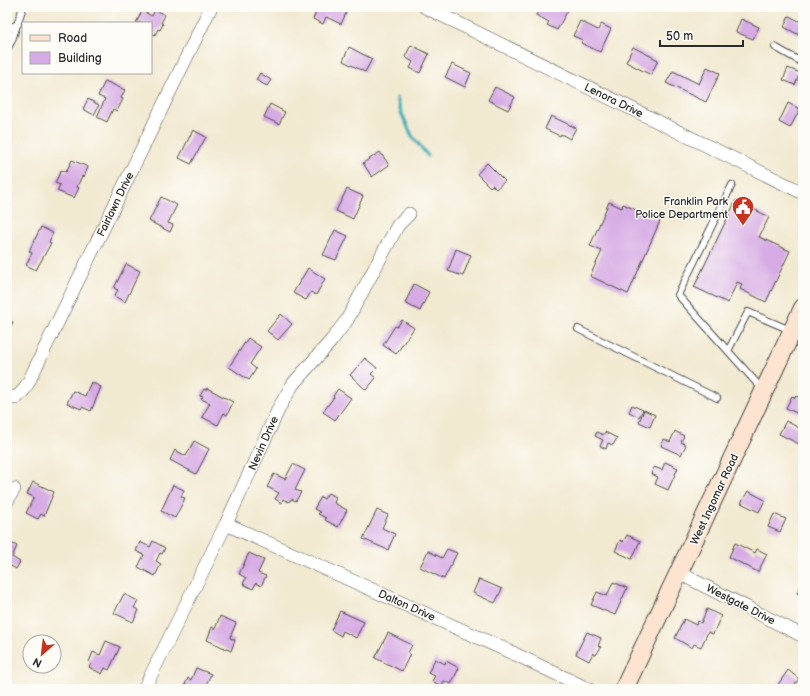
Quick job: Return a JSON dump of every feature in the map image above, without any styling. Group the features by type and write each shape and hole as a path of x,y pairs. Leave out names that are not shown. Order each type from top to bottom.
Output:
{"street":[{"name":"Fairlawn Drive","path":"12,398 23,391 28,383 211,7"},
{"name":"Lenora Drive","path":"425,7 803,193"},
{"name":"Nevin Drive","path":"144,689 226,524 280,406 293,384 331,341 347,320 398,226 409,214"},
{"name":"West Ingomar Road","path":"624,689 803,308"},
{"path":"7,501 14,489"},
{"name":"Dalton Drive","path":"226,524 516,654 588,689"},
{"name":"Westgate Drive","path":"679,573 803,636"}],"lane":[{"path":"7,50 18,24 23,7"},
{"path":"7,29 18,24"},
{"path":"775,47 803,63"},
{"path":"732,185 678,295 764,392"},
{"path":"728,351 748,312 792,332"},
{"path":"578,329 717,398"}],"building":[{"path":"306,7 338,7 347,11 341,24 326,17 323,24 313,19 316,12"},
{"path":"509,7 520,7 518,11"},
{"path":"540,7 569,8 557,30 547,25 549,22 536,15"},
{"path":"155,10 165,15 161,23 163,24 160,30 158,29 155,35 152,34 152,22 136,22 142,11 152,16"},
{"path":"789,16 803,23 803,32 801,36 784,27"},
{"path":"741,19 759,27 753,39 736,32"},
{"path":"580,21 598,30 601,24 611,29 600,52 581,43 583,40 573,36"},
{"path":"411,45 429,54 420,73 410,68 413,62 405,57"},
{"path":"349,47 372,59 365,72 343,61"},
{"path":"633,47 658,60 651,75 626,62"},
{"path":"452,64 471,73 465,87 445,77"},
{"path":"707,67 720,73 706,102 666,83 673,71 699,84"},
{"path":"788,68 800,73 795,85 783,80"},
{"path":"260,73 271,80 267,86 256,80"},
{"path":"105,81 125,90 121,98 123,99 117,111 113,109 107,122 97,117 105,99 98,96"},
{"path":"495,87 515,97 508,110 488,100"},
{"path":"88,99 99,105 94,115 83,109"},
{"path":"788,103 800,109 790,128 779,122"},
{"path":"270,104 285,112 279,124 264,117"},
{"path":"551,116 576,128 570,139 561,134 560,136 545,129"},
{"path":"193,130 206,137 191,164 179,158"},
{"path":"380,152 389,165 372,177 363,163"},
{"path":"72,160 88,167 84,177 82,176 77,187 79,188 74,198 57,191 60,185 55,183 61,170 66,172"},
{"path":"487,163 505,181 496,189 492,185 490,187 477,174"},
{"path":"347,189 363,196 353,219 336,211"},
{"path":"161,197 177,205 168,223 173,225 170,232 149,221"},
{"path":"736,200 769,217 759,237 790,251 766,302 740,289 742,284 737,282 728,303 694,287"},
{"path":"609,202 622,208 623,204 660,221 628,294 590,276 602,251 590,246"},
{"path":"41,227 53,233 49,242 51,243 36,270 26,265 32,253 29,251"},
{"path":"335,230 348,236 336,260 323,255"},
{"path":"456,249 471,255 463,276 448,271"},
{"path":"126,264 140,271 125,302 114,296 118,290 114,288"},
{"path":"308,268 325,279 316,295 311,292 306,300 293,293"},
{"path":"414,284 429,292 420,311 405,303"},
{"path":"281,314 292,324 278,340 267,331"},
{"path":"7,319 13,322 7,334"},
{"path":"402,320 414,328 396,354 383,345 395,326 397,327"},
{"path":"248,338 261,347 250,364 256,369 249,380 229,367"},
{"path":"365,358 377,368 371,374 376,378 366,390 350,375"},
{"path":"91,382 101,387 91,411 82,407 81,409 67,403 73,391 85,396"},
{"path":"207,388 233,402 227,415 224,413 218,425 202,417 210,403 201,399 203,397 200,396 204,389 206,390"},
{"path":"338,389 351,398 335,420 323,412"},
{"path":"792,396 803,399 803,416 786,408"},
{"path":"632,405 643,410 639,417 629,412"},
{"path":"644,410 655,415 650,427 639,422"},
{"path":"786,421 803,430 803,441 801,445 779,434"},
{"path":"675,431 684,436 681,442 686,445 681,455 661,446 664,439 670,442"},
{"path":"597,432 603,435 605,432 617,438 613,445 608,443 606,449 600,446 603,440 595,436"},
{"path":"194,441 209,449 196,474 170,460 175,450 186,456"},
{"path":"665,462 678,468 668,490 655,484 658,477 651,474 654,467 662,470"},
{"path":"293,464 305,470 295,490 301,492 296,501 291,499 289,502 283,499 282,503 275,499 279,493 267,487 274,474 285,479"},
{"path":"33,482 54,492 44,516 41,514 38,519 26,513 34,497 27,494"},
{"path":"173,485 184,490 181,497 185,498 175,518 161,511"},
{"path":"748,491 765,500 759,512 741,503"},
{"path":"328,493 336,497 334,503 347,510 338,527 325,520 326,518 318,514 320,512 314,509 321,497 324,499"},
{"path":"377,510 388,515 382,528 395,534 388,550 363,539"},
{"path":"774,514 786,519 780,532 768,527"},
{"path":"627,535 640,541 632,559 615,551 620,540 623,542"},
{"path":"7,541 17,546 12,557 20,562 16,569 11,566 7,573"},
{"path":"153,541 165,548 162,554 160,553 156,561 161,564 155,576 138,567 144,555 136,551 140,542 150,547"},
{"path":"735,543 755,553 757,549 767,554 758,572 729,557"},
{"path":"447,549 457,553 444,579 420,567 428,551 442,558"},
{"path":"249,553 264,560 258,573 266,576 261,586 256,583 253,589 243,584 246,578 239,574"},
{"path":"479,579 502,589 495,603 473,593"},
{"path":"803,580 803,596 797,593"},
{"path":"613,582 627,588 615,615 591,605 597,592 607,596"},
{"path":"124,594 138,601 134,608 139,610 133,622 114,613"},
{"path":"707,609 721,616 713,634 708,632 701,647 694,644 692,648 675,638 684,619 696,625 698,621 701,623"},
{"path":"340,611 364,622 356,638 343,631 341,636 331,630"},
{"path":"220,616 236,623 230,638 235,640 231,651 207,640 212,627 215,629"},
{"path":"587,632 601,638 598,646 601,647 596,655 593,653 589,661 576,654"},
{"path":"388,633 412,645 408,653 410,654 402,671 375,658"},
{"path":"106,641 120,647 109,670 105,668 102,674 89,667 91,664 89,662 93,652 100,655"},
{"path":"435,659 445,664 446,661 459,668 451,684 444,681 441,686 432,681 435,676 428,673"},
{"path":"196,668 211,674 204,689 183,689 188,678 191,680"},
{"path":"788,670 799,679 795,684 802,689 775,689"}],"waterway":[{"path":"397,98 401,112 412,136 428,156"}],"place":[{"name":"Franklin Park Police Department","path":"743,226"}]}
